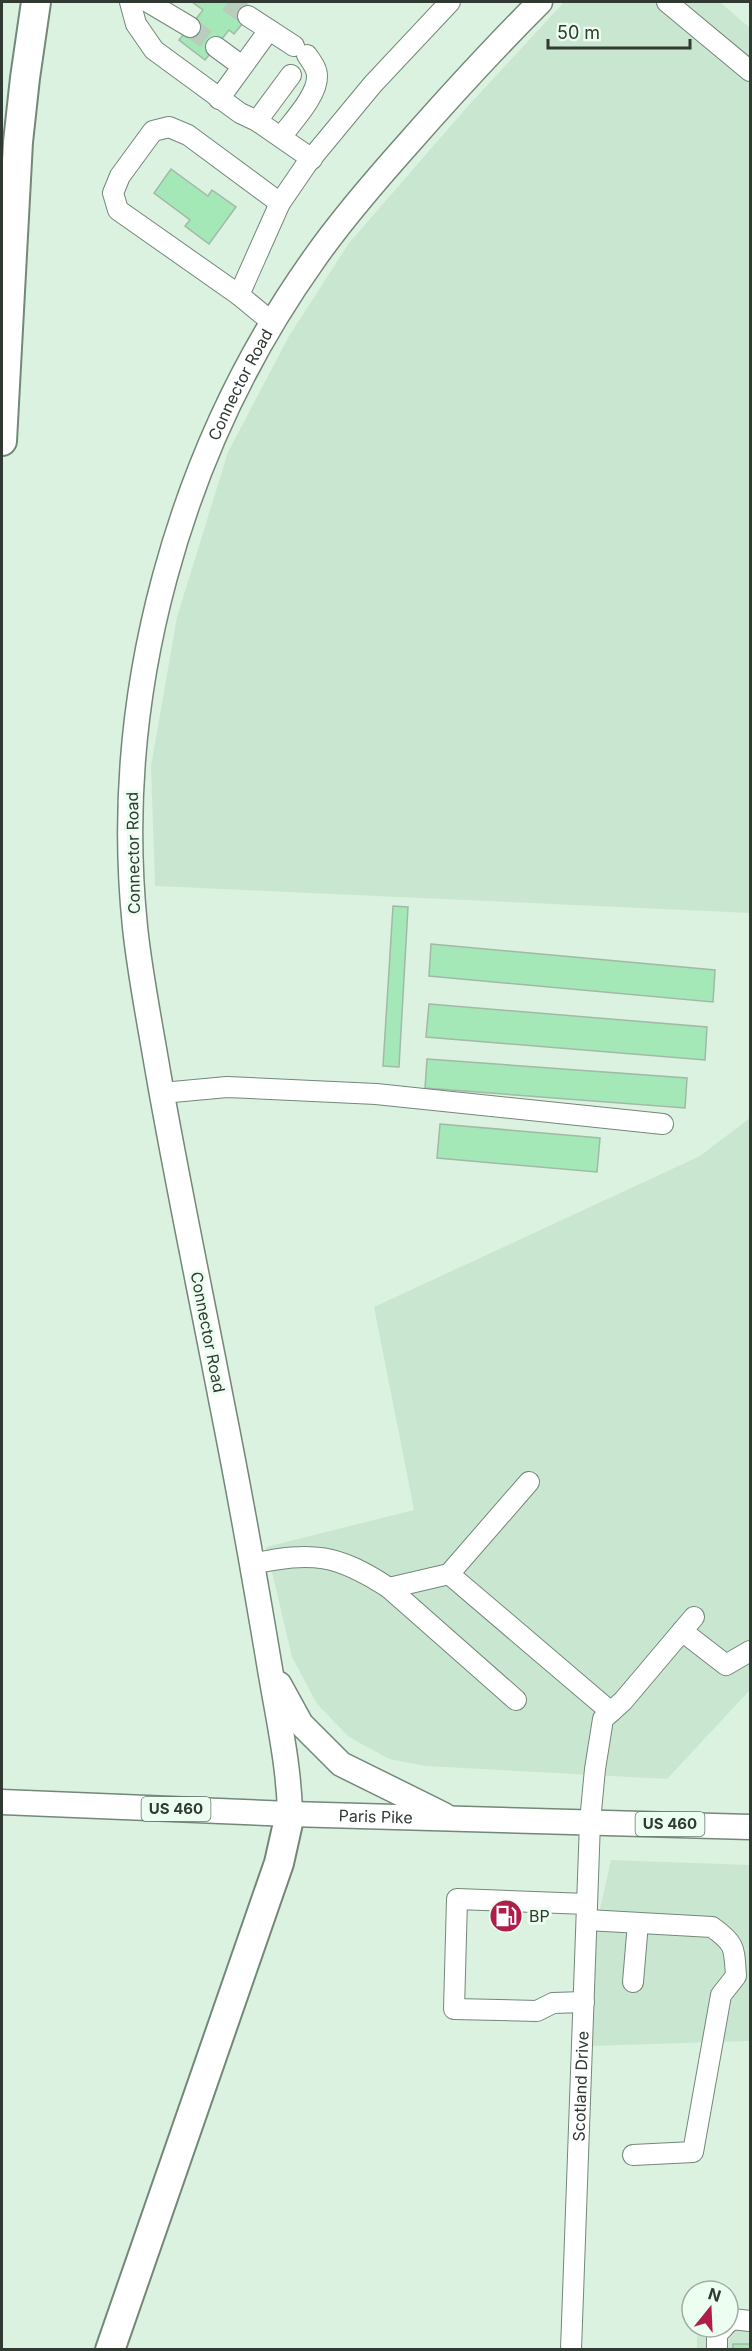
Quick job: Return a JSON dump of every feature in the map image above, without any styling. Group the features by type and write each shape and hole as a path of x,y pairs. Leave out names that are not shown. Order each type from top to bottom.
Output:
{"highway":[{"path":"2,441 18,142 36,2"},
{"path":"110,2349 279,1863 291,1814"}],"main road":[{"name":"Connector Road","path":"291,1814 287,1757 162,1093 134,915 130,834 139,699 157,610 186,509 220,424 273,323 314,258 350,211 473,71 540,2"},
{"path":"270,1668 301,1724 341,1764 452,1818"},
{"name":"Paris Pike","path":"2,1802 291,1814 750,1827"}],"street":[{"path":"130,2 136,24 154,50 219,99 257,121 312,159"},
{"path":"148,2 190,27"},
{"path":"239,295 280,203 312,159 373,84 450,2"},
{"path":"668,2 750,71"},
{"path":"248,16 300,51 315,66 317,75 312,95 281,137"},
{"path":"219,99 269,30"},
{"path":"216,47 242,66"},
{"path":"257,121 291,75"},
{"path":"273,323 239,295 118,210 113,193 120,176 153,131 170,127 188,135 280,203"},
{"path":"162,1093 227,1087 376,1094 663,1125"},
{"path":"389,1588 449,1574 529,1482"},
{"path":"252,1564 286,1557 315,1556 339,1560 367,1574 389,1588 516,1701"},
{"path":"449,1574 611,1712"},
{"name":"Scotland Drive","path":"571,2349 590,1822 595,1768 603,1719 688,1624 726,1665 750,1651"},
{"path":"584,2002 553,2003 537,2011 454,2009 457,1899 587,1912 639,1923 712,1927 725,1936 734,1948 736,1976 721,1995 693,2152 633,2155"},
{"path":"633,1982 639,1923"}],"shaded area":[{"path":"564,2 720,2 750,28 750,913 155,886 151,766 177,617 228,452 289,336 349,243 468,106"},
{"path":"750,1118 750,1690 667,1779 425,1766 389,1759 349,1737 317,1704 292,1657 266,1547 414,1510 374,1307 700,1156"},
{"path":"611,1860 750,1865 750,2041 590,2046 594,1935"},
{"path":"750,2312 750,2349 697,2350 697,2339 740,2339 740,2319"}],"building":[{"path":"192,2 239,2 252,12 234,34 229,30 205,60 179,40 203,10"},
{"path":"171,169 208,196 212,190 236,207 209,244 185,226 190,220 154,193"},
{"path":"393,906 408,907 399,1067 383,1066"},
{"path":"431,944 715,970 713,1002 429,976"},
{"path":"429,1004 707,1027 705,1060 426,1037"},
{"path":"427,1059 687,1078 685,1108 425,1088"},
{"path":"440,1124 600,1138 597,1172 437,1158"},
{"path":"733,2344 750,2344 750,2350 733,2350"}],"tunnel":[{"path":"228,2 248,16"},
{"path":"190,27 216,47"}],"place":[{"name":"BP","path":"506,1916"}]}
